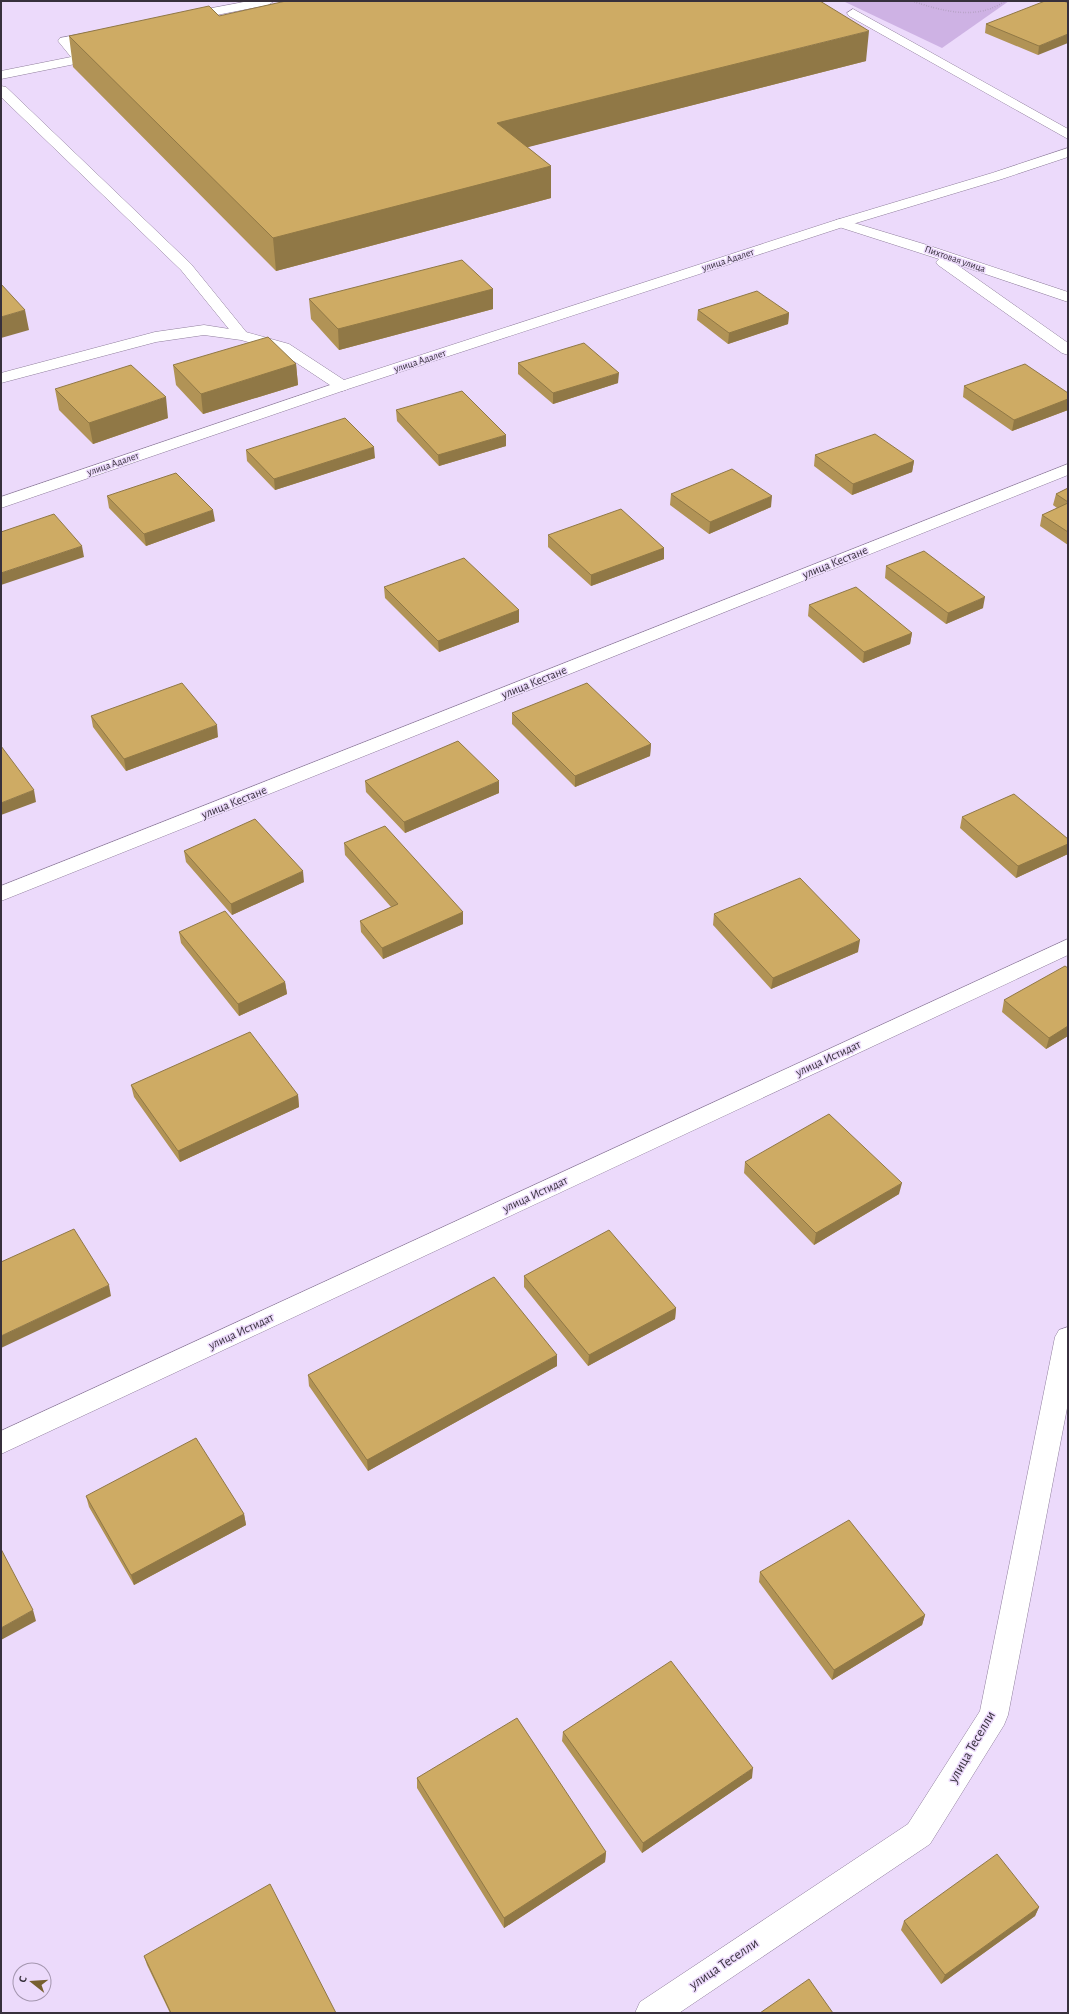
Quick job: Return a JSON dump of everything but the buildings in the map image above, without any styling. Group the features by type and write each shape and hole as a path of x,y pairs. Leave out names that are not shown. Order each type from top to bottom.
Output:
{"street":[{"path":"177,19 268,1"},
{"path":"853,13 1068,135"},
{"path":"1,75 80,59 64,41 109,32"},
{"path":"1,90 186,267 242,336"},
{"name":"улица Адалет","path":"1,503 342,386 1068,152"},
{"name":"Пихтовая улица","path":"841,224 922,248 1068,297"},
{"path":"922,248 1068,350"},
{"path":"1,378 155,337 204,330 242,336 283,347 342,386"},
{"name":"улица Кестане","path":"1,894 1068,469"},
{"name":"улица Истидат","path":"1,1443 1068,946"},
{"name":"улица Теселли","path":"651,2013 919,1834 994,1715 1068,1337"}],"path":[{"path":"912,1 925,6 968,13 991,10 1005,1"}],"shaded area":[{"path":"843,1 1009,1 942,48"}]}
